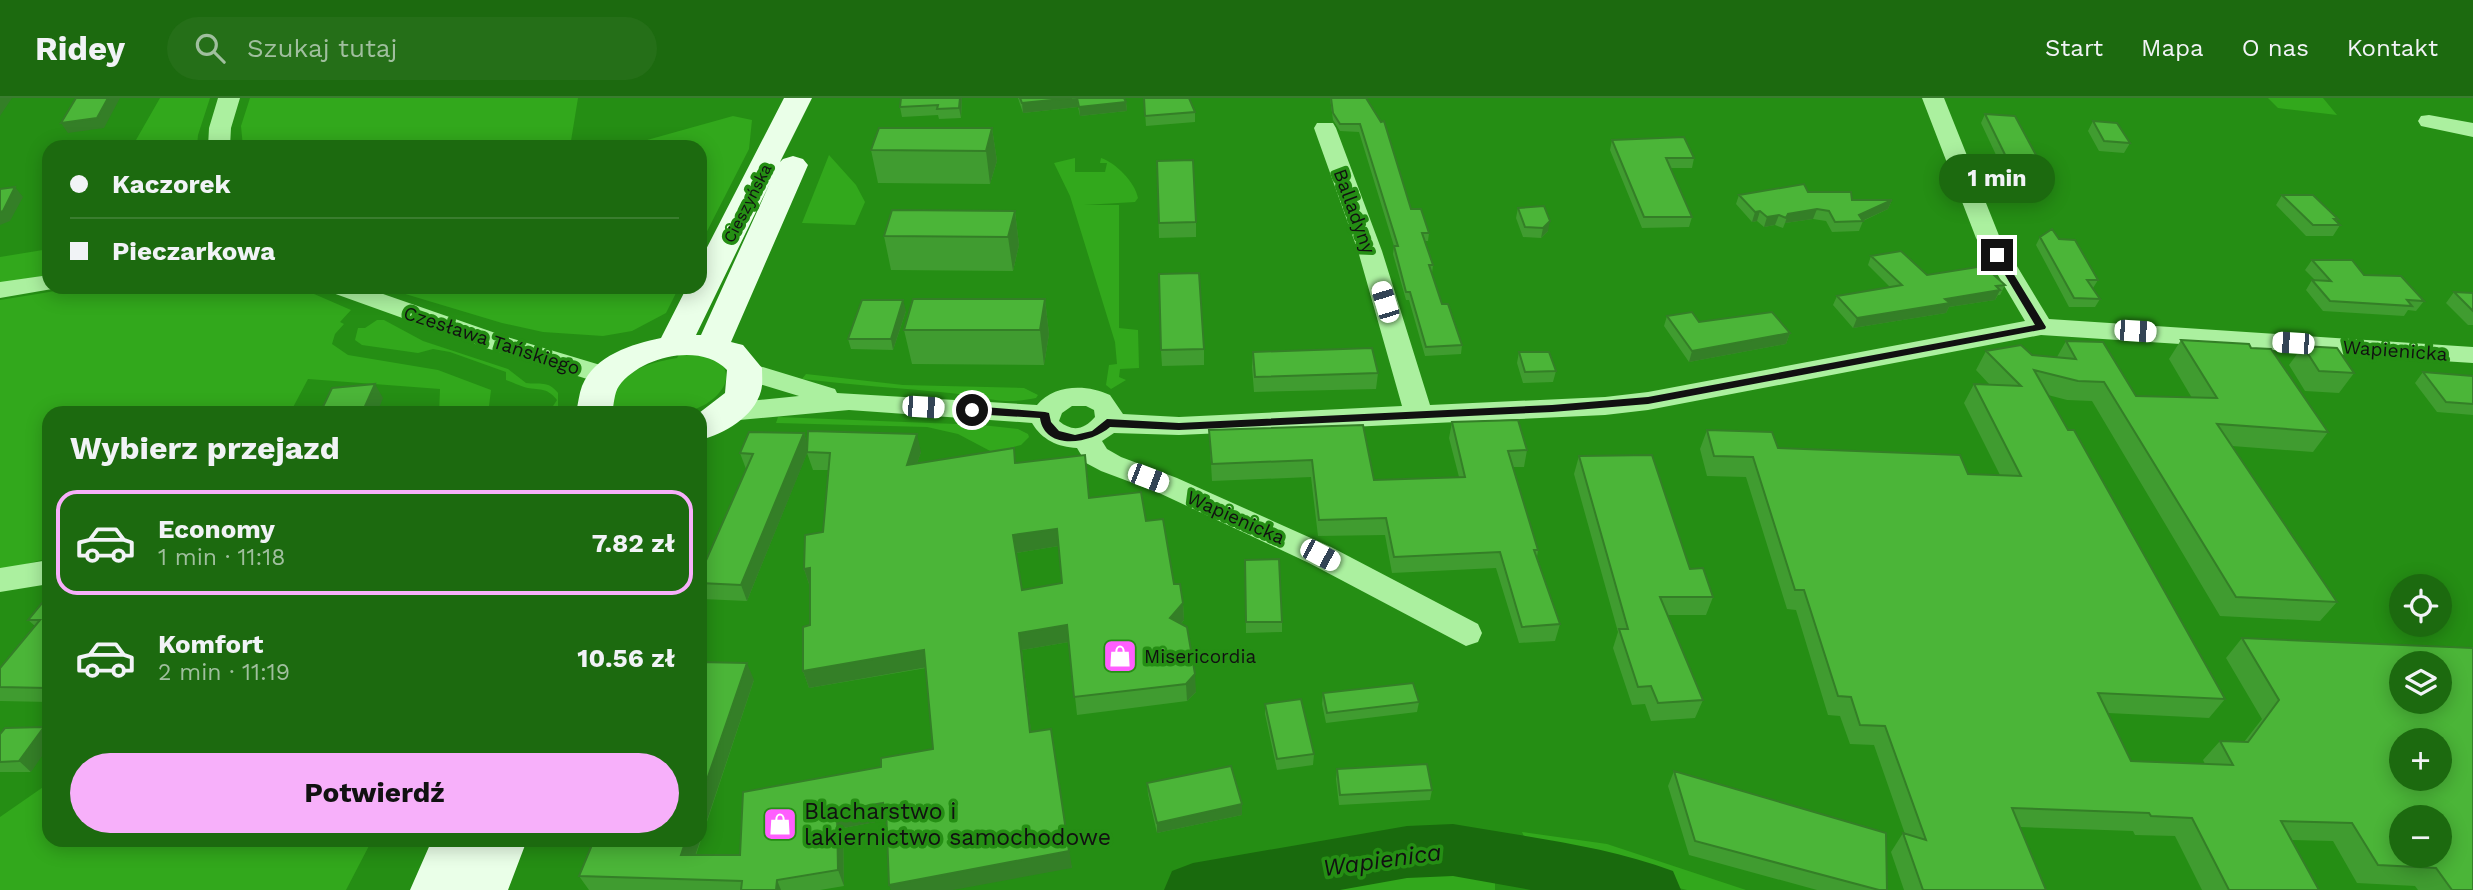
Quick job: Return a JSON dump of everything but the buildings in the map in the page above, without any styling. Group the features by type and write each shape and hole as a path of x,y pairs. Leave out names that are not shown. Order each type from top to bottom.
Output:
{"main road":[{"name":"Cieszyńska","path":"707,279 798,98"},
{"name":"Cieszyńska","path":"713,345 824,98"},
{"name":"Cieszyńska","path":"674,345 700,294"},
{"path":"593,406 597,389 607,376 625,362 648,351 674,345 713,345 729,351 740,360 746,372 745,387 714,420"},
{"path":"435,890 453,847"},
{"path":"484,890 500,847"}],"street":[{"path":"219,140 229,98"},
{"path":"1933,98 1987,238 2041,327"},
{"path":"2429,121 2473,130"},
{"name":"Balladyny","path":"1325,128 1370,251 1419,415"},
{"path":"0,290 42,284"},
{"name":"Czesława Tańskiego","path":"359,294 495,342 607,376"},
{"name":"Wapienicka","path":"1466,633 1320,555 1167,485 1096,456 1097,430 1648,401 2041,327 2473,355"},
{"path":"746,372 849,401 1045,415"},
{"path":"1083,396 1097,399 1106,406 1110,417 1097,430 1065,438 1055,434 1045,422 1045,415 1056,402 1083,396"},
{"path":"714,420 849,401"},
{"path":"0,580 42,573"}],"green space":[{"path":"160,98 210,98 198,140 136,140"},
{"path":"250,98 578,98 571,140 242,140 241,126"},
{"path":"2268,98 2323,98 2337,115 2278,108"},
{"path":"733,116 752,120 749,149 707,231 707,140 647,140"},
{"path":"829,155 856,185 865,202 855,225 802,223"},
{"path":"1075,158 1075,172 1105,172 1107,163 1100,163 1101,158 1113,164 1129,180 1138,198 1135,202 1084,205 1119,205 1119,328 1138,330 1139,368 1120,369 1119,377 1126,380 1111,389 1106,385 1109,365 1117,364 1115,342 1070,196 1054,163"},
{"path":"42,250 42,276 0,283 0,257"},
{"path":"42,293 314,294 351,310 340,322 344,324 335,334 332,344 348,355 438,370 491,390 489,406 439,406 440,389 308,379 294,406 42,406 42,560 0,571 0,300"},
{"path":"405,294 676,294 666,313 632,331 603,336 543,332 502,323"},
{"path":"377,320 384,320 423,341 508,369 526,383 551,386 558,393 558,406 553,406 557,400 549,393 506,380 506,372 450,352 433,349 418,353 362,345 355,340 358,328 365,328"},
{"path":"682,349 722,363 726,378 719,393 701,406 612,406 618,386 633,372 654,363 677,358"},
{"path":"806,374 903,385 1024,388 1038,395 1036,398 1001,401 950,393 802,379"},
{"path":"778,417 982,425 1018,429 1029,437 1021,445 1010,448 1010,453 994,453 958,434 927,427 776,423"},
{"path":"42,788 42,847 368,847 346,890 0,890 0,817"},
{"path":"1522,832 1607,844 1746,890 1687,890 1531,852"},
{"path":"1454,862 1495,871 1495,890 1272,890 1409,863"}],"waterway":[{"name":"Wapienica","path":"1193,890 1407,852 1453,850 1582,873 1652,890"}],"place":[{"name":"Misericordia","path":"1120,656"},
{"name":"Blacharstwo i lakiernictwo samochodowe","path":"780,824"}],"route":[{"path":"972,410 1045,415 1045,422 1055,434 1075,439 1096,434 1107,423 1179,426 1648,401 2041,327 1997,255"}]}
